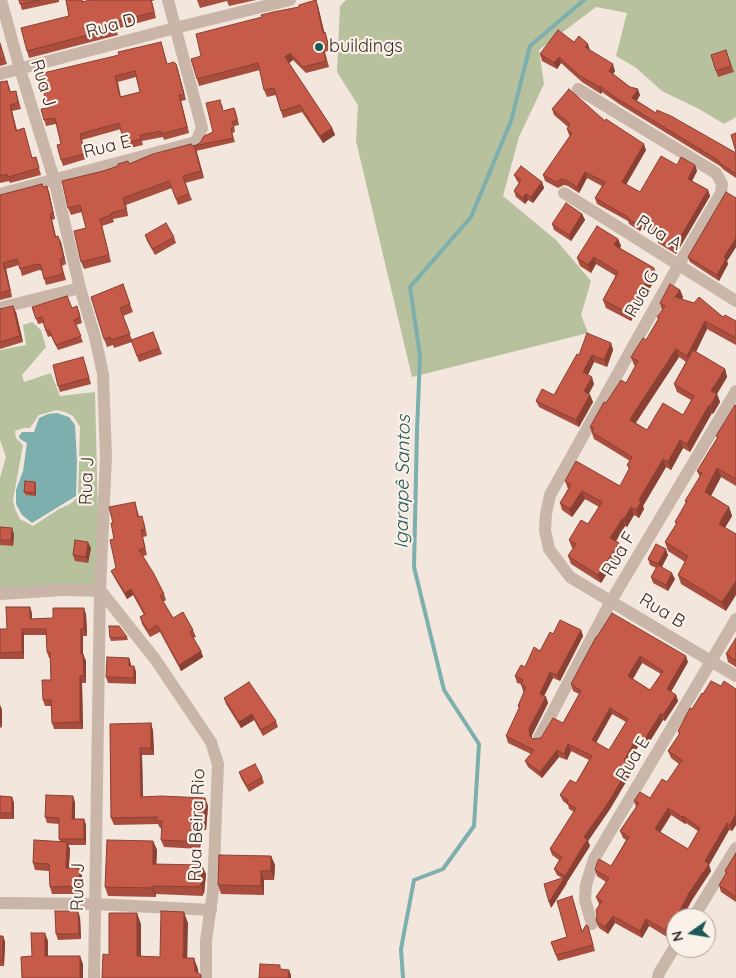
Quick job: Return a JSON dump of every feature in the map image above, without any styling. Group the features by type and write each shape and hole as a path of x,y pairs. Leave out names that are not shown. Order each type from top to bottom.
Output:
{"street":[{"name":"Rua J","path":"1,0 54,179 103,374 106,457 100,590 94,978"},
{"path":"168,0 175,28"},
{"name":"Rua D","path":"0,74 175,28 290,2"},
{"name":"Rua E","path":"0,194 196,142 202,128 175,28"},
{"name":"Rua G","path":"570,577 556,561 549,549 545,530 550,495 721,193 720,178 716,173 578,89"},
{"name":"Rua A","path":"564,193 736,301"},
{"path":"0,308 80,288"},
{"name":"Rua F","path":"539,738 611,601 736,391"},
{"name":"Rua B","path":"570,577 736,676"},
{"path":"0,594 100,590"},
{"name":"Rua Beira Rio","path":"100,590 154,659 211,742 218,764 211,910 206,940 206,978"},
{"name":"Rua E","path":"592,924 585,900 586,885 594,859 736,619"},
{"path":"699,908 736,848"},
{"path":"0,903 95,904 211,910"},
{"path":"658,976 669,958"}],"green space":[{"path":"346,0 736,0 736,117 724,124 662,91 635,67 616,56 627,13 596,7 539,50 544,84 519,137 503,196 556,240 591,281 581,315 588,333 412,377 356,141 358,105 337,72 340,6"},
{"path":"32,322 41,330 46,347 22,375 24,382 51,373 60,396 95,392 100,597 0,594 0,478 6,457 0,440 0,350 26,345 23,325","holes":["57,410 73,416 80,427 78,497 70,504 33,526 20,519 13,500 23,445 16,438 15,431 30,428 39,415"]}],"water":[{"path":"57,413 69,417 75,425 76,496 32,523 22,515 16,504 16,490 23,471 27,443 20,439 19,436 22,432 34,432 39,418"}],"building":[{"path":"19,0 40,0 20,4"},
{"path":"66,0 82,0 82,2 90,0 151,0 154,12 114,22 115,28 27,51 21,28 69,16"},
{"path":"316,0 323,33 325,32 328,44 322,45 326,61 303,67 290,53 285,57 332,128 320,136 300,105 281,111 274,88 264,90 258,63 197,79 191,59 201,56 196,34 262,17 261,15 299,7 299,5"},
{"path":"558,30 574,42 579,36 588,44 585,47 613,64 609,71 630,87 638,89 632,98 656,113 657,110 671,116 736,153 736,174 718,160 616,98 600,86 580,76 559,57 554,63 540,54"},
{"path":"161,42 167,64 174,62 176,64 184,94 179,95 187,127 161,134 161,131 140,135 141,139 124,143 119,123 80,134 84,154 61,160 57,145 61,144 55,118 44,120 41,109 48,108 39,74 119,55 118,52","holes":["135,71 140,92 120,97 115,76"]},
{"path":"0,44 4,57 0,59"},
{"path":"726,50 731,66 716,71 711,55"},
{"path":"7,81 10,92 16,91 18,103 10,105 16,131 24,128 32,158 36,157 39,168 8,177 7,174 0,176 0,82"},
{"path":"569,89 605,121 606,119 644,144 622,182 640,192 661,156 677,165 681,157 695,165 688,179 708,190 674,248 656,237 658,234 640,222 638,225 595,198 605,182 585,172 577,187 566,180 562,179 556,182 543,175 572,133 567,129 570,124 552,109"},
{"path":"220,100 223,111 234,108 237,120 232,122 234,127 231,128 233,138 194,146 200,143 204,136 213,132 206,103"},
{"path":"736,133 736,152 731,135"},
{"path":"191,144 192,146 194,145 201,171 183,176 189,194 176,199 169,181 123,198 126,209 111,213 111,215 100,219 109,255 81,262 74,231 86,228 80,205 68,208 62,181 103,171 128,161 129,164 153,154"},
{"path":"521,166 542,182 531,197 526,194 523,198 514,191 521,180 514,175"},
{"path":"42,184 43,187 47,186 53,213 50,214 55,237 58,236 64,258 60,259 63,274 44,279 41,265 37,264 20,269 17,259 3,263 10,290 0,293 0,195"},
{"path":"726,192 736,198 736,238 724,257 726,259 717,275 688,257"},
{"path":"566,203 582,214 569,235 552,224"},
{"path":"166,223 174,237 153,249 145,235"},
{"path":"597,226 618,239 614,245 654,268 628,313 603,300 618,272 594,257 588,265 577,258"},
{"path":"123,284 130,304 120,308 130,334 111,340 110,337 104,339 91,297"},
{"path":"670,284 680,290 675,297 694,303 699,297 723,317 725,315 736,321 736,338 705,321 687,356 676,349 632,416 630,420 647,430 663,403 683,415 694,396 674,384 693,350 725,369 711,391 717,394 687,444 680,440 668,462 663,459 639,500 641,502 636,510 631,507 610,538 619,543 598,575 568,556 576,544 569,540 581,520 588,524 602,502 582,491 570,509 560,503 571,485 565,481 576,461 620,486 630,467 627,465 632,457 592,432 594,428 590,427 604,402 606,403 621,380 626,383 638,361 631,357 643,338 646,340 659,318 657,317 665,306 660,303"},
{"path":"67,296 72,308 77,306 80,317 74,320 81,336 56,345 49,330 46,331 42,317 36,319 32,307"},
{"path":"13,306 20,336 0,342 0,309"},
{"path":"153,332 159,348 137,356 131,340"},
{"path":"587,333 611,343 604,360 592,355 583,372 592,377 584,391 590,395 576,420 536,401 542,389 554,395 577,354 579,355"},
{"path":"83,357 89,378 58,386 53,365"},
{"path":"735,405 736,479 717,468 705,492 729,507 719,524 736,534 736,581 722,602 678,575 688,556 665,542 677,523 675,522 687,501 685,501 702,473 697,471"},
{"path":"25,481 35,482 35,493 24,492"},
{"path":"135,502 138,517 142,516 145,529 141,530 145,548 139,550 164,594 160,596 173,618 183,612 193,630 190,632 201,651 179,665 157,625 148,631 140,617 145,614 131,589 125,593 111,571 116,568 110,540 114,539 109,507"},
{"path":"0,527 12,528 11,540 0,540"},
{"path":"75,540 88,542 86,557 73,555"},
{"path":"656,544 666,549 658,564 648,559"},
{"path":"658,565 672,573 666,585 651,577"},
{"path":"6,607 30,607 30,619 53,618 53,608 84,608 84,629 81,629 81,654 83,654 84,676 80,676 80,722 52,723 51,700 43,700 42,680 51,680 50,652 47,652 46,629 22,629 22,652 0,653 0,629 7,629"},
{"path":"612,613 686,656 667,689 676,695 663,715 661,713 643,742 637,738 624,760 631,764 608,803 584,837 587,840 565,876 554,869 562,857 550,849 576,808 567,803 568,800 560,795 570,780 576,783 592,756 568,744 564,754 557,750 540,772 525,761 534,750 506,736 520,706 518,706 526,687 521,685 523,680 515,676 521,665 525,667 534,647 540,651 550,632 553,634 560,620 581,630 557,675 550,672 540,694 546,697 529,728 530,736 533,739 541,738 553,718 563,723 581,691 571,684","holes":["640,656 663,671 650,690 628,676","610,708 628,719 609,750 592,740"]},
{"path":"109,626 119,626 127,637 110,638"},
{"path":"736,638 736,661 726,654"},
{"path":"107,657 129,658 129,666 134,666 134,678 106,677"},
{"path":"711,681 721,686 724,681 736,689 736,814 730,825 727,823 705,861 709,864 681,908 666,908 665,930 646,919 640,931 613,916 605,927 596,921 596,910 602,901 596,897 609,878 595,870 597,863 599,859 611,866 629,837 620,831 639,803 634,801 640,792 650,798 662,779 667,782 682,760 668,751 680,733 678,731 690,708 692,709","holes":["668,808 700,828 688,849 655,829"]},
{"path":"249,682 276,721 261,730 252,714 239,722 224,698"},
{"path":"151,723 151,748 140,748 141,797 205,798 204,823 199,823 198,842 161,840 162,821 157,821 157,817 111,818 110,724"},
{"path":"255,764 262,777 247,786 239,772"},
{"path":"46,795 73,796 72,819 84,819 84,839 59,839 59,818 45,817"},
{"path":"0,796 12,797 12,813 0,813"},
{"path":"34,840 67,842 66,868 79,868 80,886 50,887 49,864 33,863"},
{"path":"107,840 153,841 153,864 202,865 201,885 200,887 152,886 152,888 105,887"},
{"path":"736,853 736,897 719,885"},
{"path":"219,855 271,856 271,871 261,871 261,886 218,885"},
{"path":"565,877 549,902 544,884"},
{"path":"572,896 582,932 586,925 588,926 593,945 556,955 551,942 567,937 557,901"},
{"path":"55,911 78,911 79,934 56,934"},
{"path":"161,911 184,912 183,958 194,958 195,971 201,975 201,978 102,978 103,954 109,955 109,913 137,913 137,956 160,957"},
{"path":"31,933 45,933 45,956 80,956 80,978 22,978 21,957 32,956"},
{"path":"0,936 3,936 2,960 0,960"},
{"path":"260,964 280,965 280,969 289,970 288,978 259,978"}],"waterway":[{"name":"Igarapê Santos","path":"403,978 401,949 414,880 443,869 474,826 479,744 444,690 414,567 420,356 410,287 471,217 511,121 530,46 584,0"}],"place":[{"name":"buildings","path":"319,47"}]}
